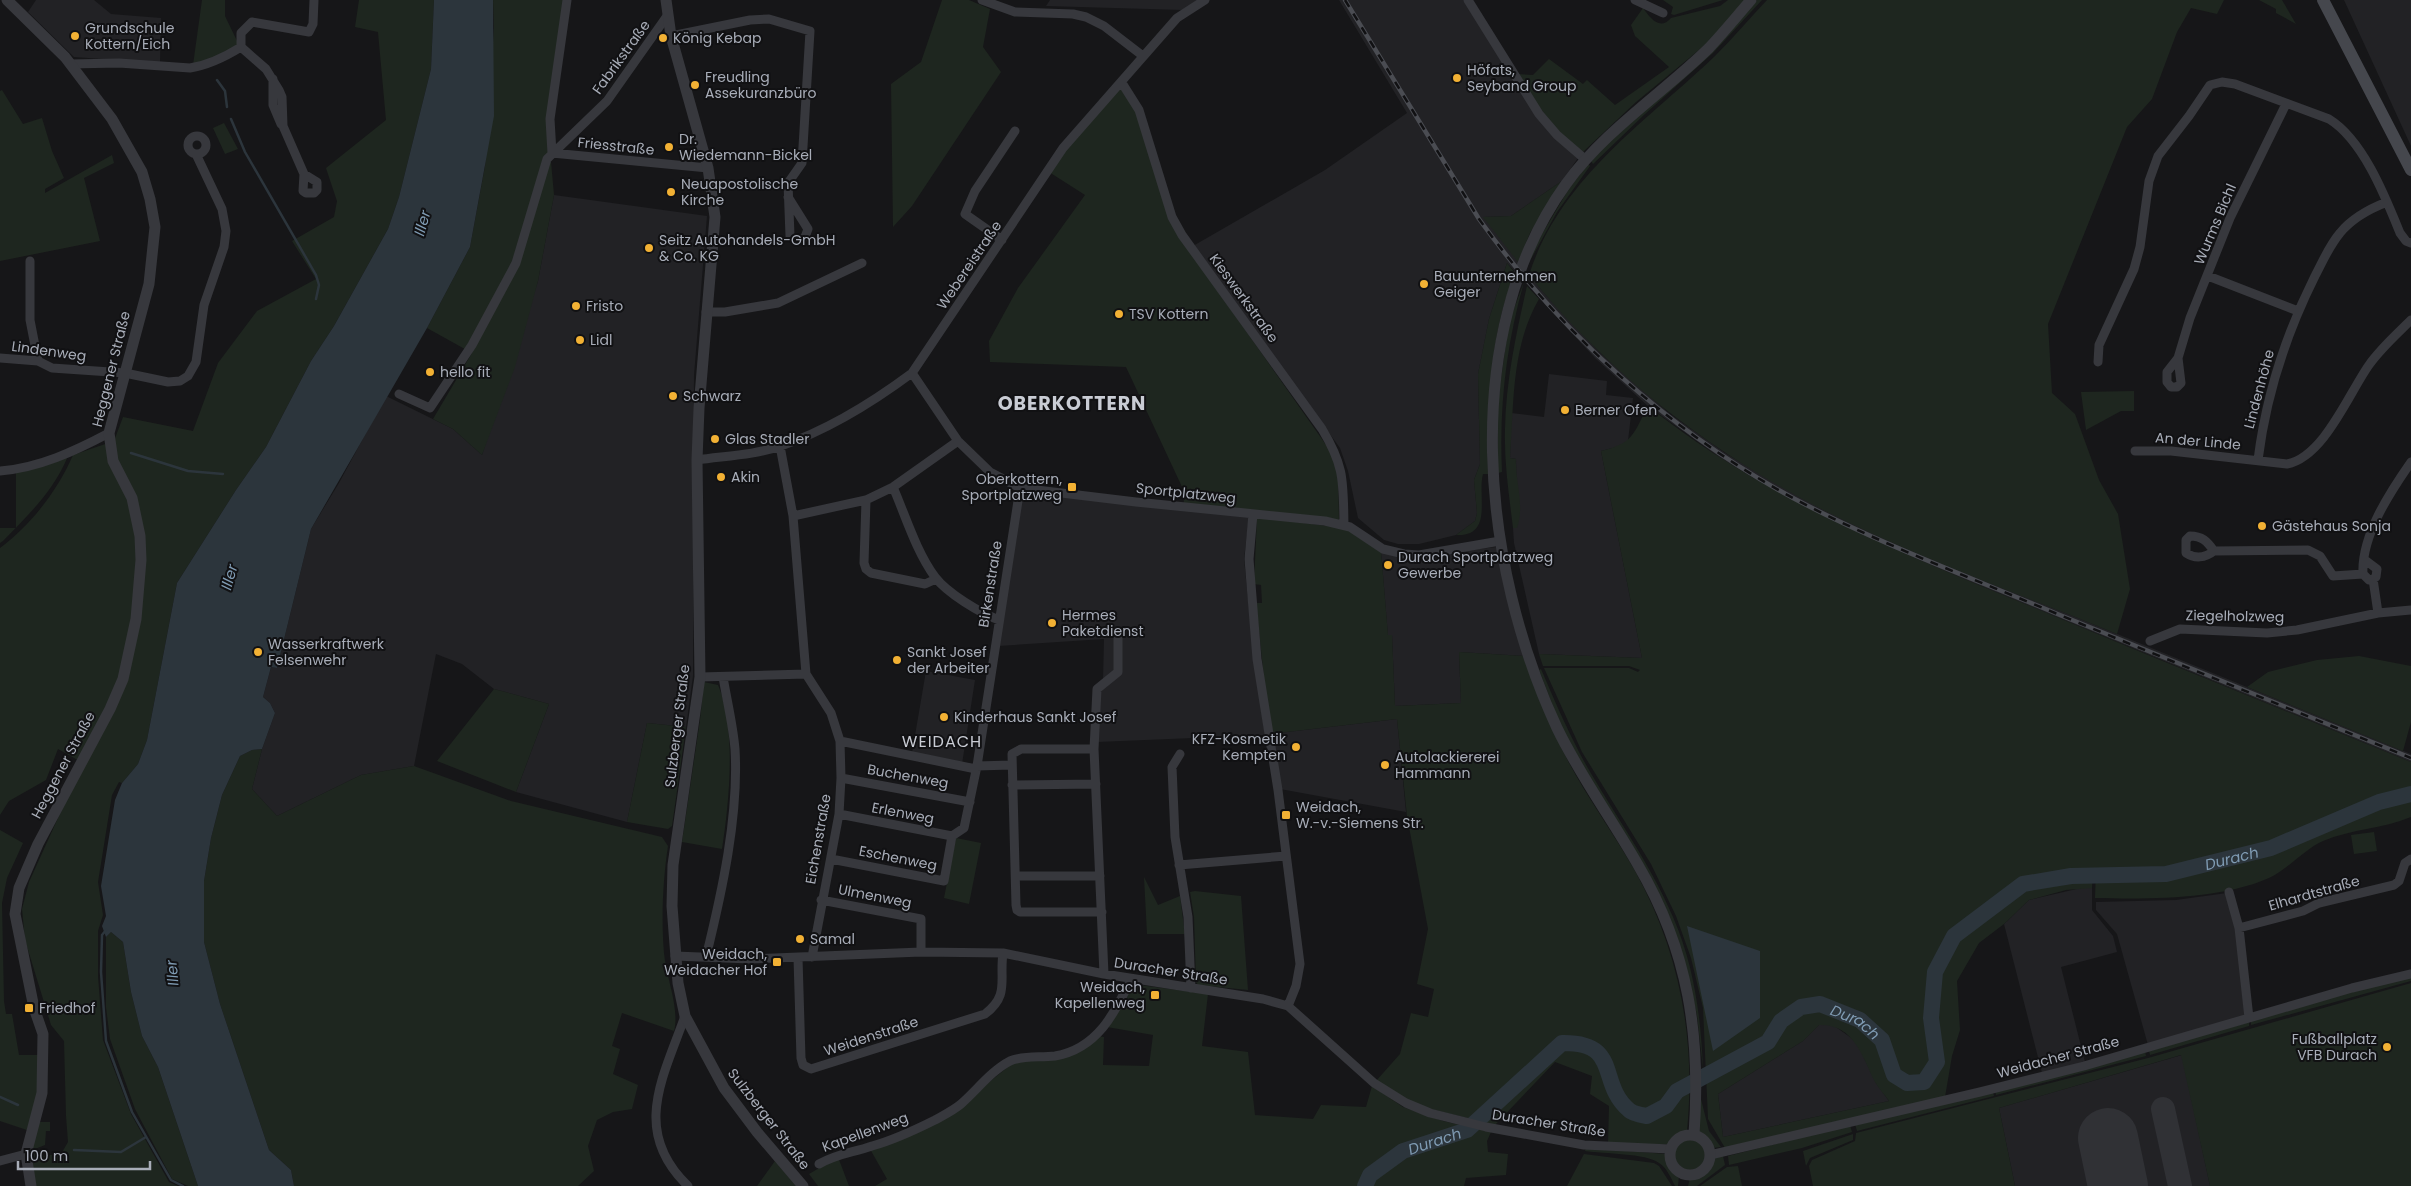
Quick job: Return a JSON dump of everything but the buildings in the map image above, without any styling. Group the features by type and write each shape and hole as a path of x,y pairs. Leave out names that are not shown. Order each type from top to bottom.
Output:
{"main road":[{"path":"2324,0 2411,170"}],"street":[{"name":"Heggener Straße","path":"7,0 70,64 94,93 126,140 142,172 155,227 149,284 109,433 113,461 132,498 140,536 141,560 136,619 123,679 110,709 38,844 19,888 15,914 34,1008 43,1034 42,1093 26,1154"},
{"path":"241,47 241,33 252,22 309,32 313,24 314,0"},
{"path":"399,394 430,408 472,345 516,263 527,220 547,159 552,153 550,119 567,0"},
{"name":"Sulzberger Straße","path":"666,0 671,36 708,168 713,192 715,217 700,378 697,460 700,677 673,864 672,906 675,956 685,1016 724,1088 757,1132 803,1186"},
{"path":"982,0 1015,12 1086,16 1104,26 1143,56"},
{"name":"Webereistraße","path":"697,460 780,446 874,400 912,373 1063,148 1083,123 1122,83 1176,18 1205,0"},
{"path":"1468,0 1539,114 1557,135 1586,160"},
{"path":"1635,0 1663,12"},
{"path":"1694,1135 1697,1099 1693,1015 1680,958 1664,916 1640,868 1573,759 1554,720 1528,655 1500,541 1494,475 1494,400 1505,321 1526,255 1534,235 1565,185 1586,160 1708,48 1751,0"},
{"name":"Fabrikstraße","path":"552,153 607,101 667,16"},
{"path":"671,36 750,20 770,20 810,31 804,154 802,163 788,182 788,197"},
{"path":"70,64 118,63 190,68 216,61 241,47"},
{"path":"241,47 254,57 273,79 282,98 283,126 304,174"},
{"path":"2098,362 2099,345 2134,269 2140,247 2149,181 2158,156 2189,116 2203,92 2210,85 2222,82 2235,84 2329,119 2347,133 2387,202 2400,233 2406,241 2411,243"},
{"name":"Kieswerkstraße","path":"1122,83 1139,110 1172,217 1182,235 1322,429 1334,450 1342,472 1344,525"},
{"name":"Wurms Bichl","path":"2178,358 2184,337 2230,218 2286,104"},
{"path":"1002,240 965,214 975,191 1015,131"},
{"name":"Friesstraße","path":"552,153 708,168"},
{"name":"Lindenweg","path":"0,358 38,361 52,368 125,373 168,382 180,381 188,376 196,362 204,305 224,247 226,232 222,209 196,154"},
{"name":"Lindenhöhe","path":"2258,460 2263,421 2280,359 2298,311 2331,246 2340,233 2358,216 2387,202"},
{"path":"30,261 30,320 38,361"},
{"path":"706,312 726,312 778,302 862,263"},
{"path":"2208,276 2298,311"},
{"path":"2258,460 2287,464 2296,462 2306,455 2331,427 2369,365 2411,320"},
{"name":"Sportplatzweg","path":"912,373 958,441 990,472 1020,488 1344,525 1383,549 1404,554 1419,555 1500,541"},
{"path":"0,471 18,469 49,460 71,452 109,433"},
{"path":"793,516 866,500 893,487 958,441"},
{"name":"Eichenstraße","path":"780,446 793,516 806,674 832,713 840,741 841,778 839,814 821,900 812,957"},
{"name":"An der Linde","path":"2135,451 2171,451 2258,460"},
{"path":"2363,574 2366,550 2376,520 2411,462"},
{"path":"893,487 924,560 936,579 985,615 999,620"},
{"name":"Birkenstraße","path":"952,836 961,832 970,802 1020,488"},
{"path":"866,500 864,563 866,569 872,573 925,584 936,579"},
{"path":"1253,514 1250,559 1257,659 1300,964 1296,986 1288,1006"},
{"path":"2214,551 2308,550 2320,556 2333,576 2363,574 2369,580 2373,579"},
{"path":"2365,560 2377,569 2376,577 2373,579 2378,613"},
{"name":"Ziegelholzweg","path":"2150,641 2180,629 2267,633 2297,630 2378,613 2411,610"},
{"path":"1104,974 1094,749 1097,689 1118,672 1118,637"},
{"path":"700,677 806,674"},
{"path":"706,957 719,903 734,812 735,748 723,677"},
{"path":"840,741 976,768 1011,766"},
{"path":"1094,749 1021,749 1012,754 1017,910 1020,912 1102,912"},
{"path":"1180,754 1172,767 1175,837 1188,917 1191,988"},
{"name":"Buchenweg","path":"841,778 970,802"},
{"path":"1012,785 1096,784"},
{"name":"Erlenweg","path":"839,814 952,836"},
{"name":"Eschenweg","path":"831,859 944,881 952,836"},
{"path":"1179,865 1286,856"},
{"name":"Elhardtstraße","path":"2239,928 2303,911 2319,903 2394,886 2399,881 2405,863 2411,860"},
{"path":"1016,876 1100,876"},
{"path":"2229,892 2239,928 2249,1018"},
{"name":"Ulmenweg","path":"821,900 921,918 921,952"},
{"name":"Duracher Straße","path":"675,956 750,959 921,952 1003,952 1104,974 1263,998 1288,1006 1374,1083 1406,1103 1445,1117 1486,1127 1584,1145 1670,1149"},
{"name":"Weidenstraße","path":"798,958 801,1058 803,1065 811,1070 985,1014 996,1005 1002,996 1000,970 1003,952"},
{"name":"Weidacher Straße","path":"1710,1154 1987,1090 2137,1051 2411,974"},
{"name":"Kapellenweg","path":"819,1164 836,1154 895,1139 935,1120 959,1106 1001,1066 1012,1060 1026,1057 1055,1056 1080,1047 1105,1026 1112,1017 1131,978"},
{"name":"Sulzberger Straße","path":"685,1016 658,1094 654,1112 657,1140 671,1165 688,1186"},
{"path":"1694,1135 1705,1142 1710,1154 1706,1166 1691,1175 1674,1168 1671,1162 1670,1149 1682,1136 1694,1135"},
{"path":"0,1162 26,1154 31,1186"},
{"path":"1684,1186 1685,1174"}],"shaded area":[{"path":"36,0 94,0 111,14 161,18 160,63 74,57 28,12"},
{"path":"202,0 225,0 225,16 239,45 225,54 193,65"},
{"path":"359,0 434,0 431,69 399,197 388,229 334,326 311,361 266,447 236,490 177,583 147,740 138,764 122,783 119,782 112,795 98,882 103,915 98,931 98,976 103,1040 131,1114 169,1182 178,1186 34,1186 30,1155 38,1152 38,1156 61,1154 68,1142 64,1041 51,1025 25,940 22,909 29,882 83,763 58,749 46,780 9,801 0,815 0,548 33,518 60,481 73,455 114,441 123,417 193,431 218,363 257,311 316,279 292,241 334,217 337,201 326,168 386,120 378,32 355,27"},
{"path":"493,0 564,0 547,118 554,195 538,281 515,367 482,455 453,429 433,419 472,353 427,328 470,247 485,166 494,27"},
{"path":"942,0 969,0 990,9 983,47 1001,72 912,206 893,227 891,84 921,62"},
{"path":"1050,0 1199,0 1183,10 1046,6"},
{"path":"1339,0 1464,0 1537,117 1578,158 1562,181 1511,216 1484,217 1544,293 1600,353 1670,414 1725,453 1796,495 1892,542 2411,754 2411,762 1888,548 1792,501 1722,459 1648,406 1595,358 1507,263 1489,319 1478,374 1480,464 1474,480 1477,513 1475,521 1456,535 1419,544 1398,544 1384,540 1358,518 1348,471 1340,448 1193,246 1325,170 1407,113"},
{"path":"1663,0 1723,0 1674,15 1671,14 1673,7"},
{"path":"1728,0 1746,0 1705,45 1636,102 1583,152 1553,125 1517,74 1533,75 1549,59 1583,84 1587,80 1615,105 1669,67 1635,36 1631,25 1643,8 1655,22 1663,23 1671,18 1720,6"},
{"path":"1757,0 1762,0 1713,53 1593,164 1591,161 1604,146 1710,50"},
{"path":"1767,0 2224,0 2217,14 2191,8 2177,32 2152,99 2127,127 2048,324 2052,393 2075,414 2099,480 2118,514 2130,589 2117,634 1913,552 1834,515 1758,473 1686,425 1619,370 1587,340 1529,275 1543,240 1561,209 1583,180 1634,129 1715,56"},
{"path":"2259,0 2282,0 2296,24 2276,13 2276,9"},
{"path":"2344,0 2411,0 2411,146"},
{"name":"TSV Kottern","path":"1121,86 1137,113 1182,240 1331,452 1338,473 1339,521 1184,504 1183,489 1126,367 990,362 989,341 1018,288 1085,195 1049,172 1065,149"},
{"path":"2,90 23,124 42,118 52,151 64,178 45,189 45,193 112,155 114,163 84,178 100,241 0,261 0,91"},
{"path":"224,123 238,149 225,154 213,128"},
{"path":"1588,164 1590,166 1557,212 1531,259 1529,256 1570,187"},
{"path":"1562,181 1530,233 1518,262 1483,217 1511,216"},
{"path":"554,195 707,216 694,375 693,676 686,727 647,723 627,822 516,792 549,704 494,689 462,664 436,654 414,766 361,775 277,816 252,789 262,749 275,713 270,703 263,697 271,667 277,668 311,529 339,483 386,396 453,429 482,455 538,281"},
{"path":"1507,263 1515,273 1506,297 1495,346 1490,397 1488,474 1483,474 1480,522 1468,534 1456,535 1475,521 1477,513 1474,480 1480,464 1478,374 1489,319"},
{"path":"1524,282 1508,353 1503,400 1502,472 1498,473 1498,400 1509,322"},
{"path":"1527,286 1539,299 1523,337 1516,377 1510,458 1516,459 1520,511 1517,528 1513,528 1505,454 1507,393 1512,358"},
{"path":"1549,374 1607,381 1606,395 1633,398 1628,441 1621,446 1601,451 1642,658 1539,654 1514,543 1513,528 1517,527 1516,459 1510,458 1511,413 1544,417"},
{"path":"2134,391 2134,411 2121,411 2086,430 2081,392"},
{"path":"1648,406 1737,468 1831,520 1880,543 2077,626 2411,762 2411,817 2323,841 2269,878 2228,891 2184,897 2095,898 2096,869 2093,868 2092,888 2066,890 2029,900 2004,924 1979,943 1957,981 1960,1030 1952,1056 1945,1097 1725,1148 1708,1119 1703,1008 1691,958 1676,916 1651,864 1582,752 1544,668 1629,668 1638,672 1640,670 1629,666 1543,666 1539,654 1642,658 1601,451 1626,441 1635,430","holes":["1819,1025 1831,1026 1841,1030 1855,1043 1875,1082 1889,1101 1723,1137 1718,1094 1803,1041"]},
{"path":"68,456 48,491 16,528 16,472"},
{"path":"1023,492 1249,516 1244,559 1254,660 1265,735 1097,742 1099,690 1103,681 1104,639 998,646"},
{"path":"1257,517 1344,528 1381,551 1388,635 1392,635 1395,706 1461,703 1459,652 1524,656 1550,722 1568,761 1627,857 1651,902 1674,965 1686,1030 1689,1063 1689,1097 1687,1131 1673,1137 1668,1144 1608,1144 1609,1106 1590,1094 1592,1076 1555,1062 1495,1125 1431,1109 1407,1100 1376,1081 1400,1054 1411,1013 1428,1017 1434,989 1417,984 1428,929 1407,816 1397,719 1270,734 1256,603 1262,603 1261,585 1254,584"},
{"path":"0,528 16,528 3,541 0,543"},
{"path":"1497,547 1524,656 1459,652 1461,703 1395,706 1392,636 1388,636 1381,551 1443,553"},
{"path":"2359,656 2411,666 2411,722 2403,751 2247,687 2268,672 2317,660"},
{"path":"1541,669 1579,752 1652,874 1673,917 1686,954 1695,991 1703,1069 1697,1015 1683,957 1561,727 1539,670"},
{"name":"Kinderhaus Sankt Josef","path":"926,671 975,680 962,764 912,753"},
{"path":"704,682 718,685 728,722 729,788 722,849 682,842"},
{"path":"494,689 549,704 516,792 437,761"},
{"path":"1397,719 1406,812 1280,789 1270,734"},
{"path":"647,723 686,727 672,826 668,829 627,822"},
{"path":"262,749 252,789 277,816 361,775 414,766 511,801 662,837 668,846 664,885 663,926 665,962 675,1013 674,1031 622,1013 612,1046 620,1049 613,1074 638,1085 632,1109 613,1112 597,1120 588,1146 594,1171 578,1186 294,1186 291,1170 269,1150 220,1004 204,942 204,881 211,838 222,795 240,756 252,750"},
{"path":"0,830 23,843 7,878 2,903 4,1001 6,1014 12,1014 19,1055 39,1055 38,1092 27,1130 0,1121"},
{"path":"2374,832 2377,851 2354,854 2351,835"},
{"path":"956,838 981,843 969,904 944,898"},
{"path":"1144,877 1158,905 1180,896 1185,934 1147,934"},
{"path":"2081,888 2092,888 2092,910 2113,936 2117,952 2061,967 2085,1062 2042,1073 2004,924 2029,900"},
{"path":"1190,892 1241,896 1248,990 1198,985 1196,982 1194,917"},
{"path":"2227,893 2234,920 2246,1016 2148,1045 2117,934 2096,910 2096,902 2176,900"},
{"path":"111,932 123,942 131,992 142,1036 158,1067 198,1186 188,1186 172,1179 135,1109 110,1039 106,1007 106,937"},
{"path":"2411,977 2411,981 2251,1025 2251,1021 2352,991"},
{"path":"2411,983 2411,1186 2210,1186 2181,1055 1999,1108 2015,1186 1813,1186 1809,1166 1812,1160 1855,1141 1856,1133 2148,1058"},
{"path":"1132,984 1208,994 1202,1046 1248,1052 1255,1115 1313,1119 1321,1105 1366,1107 1372,1086 1403,1107 1443,1121 1491,1132 1487,1141 1488,1152 1508,1154 1506,1175 1466,1178 1464,1186 875,1186 887,1179 870,1149 895,1140 978,1091 1013,1063 1056,1057 1097,1036 1104,1037 1103,1065 1149,1066 1153,1035 1107,1027"},
{"path":"2249,1022 2249,1026 2150,1055 2149,1051"},
{"path":"1819,1025 1833,1025 1857,1042 1876,1083 1889,1101 1723,1137 1718,1094 1803,1041"},
{"path":"2145,1051 2146,1056 1996,1095 1995,1091"},
{"path":"2182,1055 2210,1186 2015,1186 1999,1108"},
{"path":"1993,1092 1994,1096 1857,1131 1855,1124"},
{"path":"1701,1099 1709,1131 1721,1147 1713,1148 1706,1136 1699,1132"},
{"path":"39,1122 50,1122 50,1131 46,1131 45,1145 30,1151"},
{"path":"1850,1125 1852,1132 1802,1148 1729,1165 1728,1156"},
{"path":"1853,1134 1853,1140 1810,1158 1806,1166 1803,1151"},
{"path":"1690,1139 1696,1140 1701,1144 1705,1149 1705,1161 1701,1166 1696,1170 1690,1171 1684,1170 1679,1166 1675,1161 1674,1155 1675,1149 1679,1144 1684,1140"},
{"path":"1586,1148 1666,1154 1669,1166 1679,1176 1678,1186 1675,1186 1664,1168 1653,1160 1644,1157 1585,1151"},
{"path":"1584,1154 1654,1163 1659,1166 1672,1186 1567,1186"},
{"path":"1723,1156 1725,1165 1697,1186 1688,1186 1690,1178 1702,1175 1708,1170 1713,1158"},
{"path":"838,1157 849,1186 818,1186 809,1174"},
{"path":"775,1161 796,1186 757,1186"},
{"path":"1738,1166 1742,1186 1700,1186 1727,1167"}],"water":[{"name":"Iller","path":"434,0 493,0 494,116 470,247 427,328 311,529 277,668 271,667 263,697 270,703 275,713 262,749 252,750 240,756 222,795 211,838 204,881 204,942 220,1004 269,1150 291,1170 294,1186 198,1186 158,1067 142,1036 131,992 123,942 111,932 106,937 102,926 106,916 101,886 115,800 122,783 138,764 147,740 177,583 236,490 266,447 311,361 334,326 388,229 399,197 431,69"},
{"path":"1687,926 1760,951 1760,1018 1713,1051"}],"waterway":[{"path":"217,80 225,91 227,107"},
{"path":"231,119 245,152 316,275 319,285 316,299"},
{"path":"131,453 188,471 223,474"},
{"name":"Durach","path":"1365,1186 1370,1175 1403,1151 1467,1130 1562,1043 1581,1044 1593,1049 1606,1066 1613,1088 1619,1099 1631,1111 1647,1116 1666,1106 1677,1091 1768,1042 1781,1021 1801,1007 1820,1004 1860,1020 1882,1040 1894,1075 1907,1083 1924,1082 1937,1062 1931,1018 1935,972 1954,936 2023,884 2071,876 2166,874 2271,848 2379,802 2411,794"},
{"path":"106,930 102,935 101,972 106,1041 132,1112 171,1180 183,1186"},
{"path":"0,1097 18,1105"},
{"path":"74,1150 121,1152 146,1137"}],"taxiway":[{"path":"2163,1109 2180,1186"}],"runway":[{"path":"2108,1138 2118,1186"}],"railway":[{"path":"1345,0 1479,219 1511,261 1545,301 1620,376 1703,442 1793,498 1857,530 2144,650 2411,758"}],"place":[{"name":"Grundschule Kottern/Eich","path":"75,36"},
{"name":"König Kebap","path":"663,38"},
{"name":"Höfats, Seyband Group","path":"1457,78"},
{"name":"Freudling Assekuranzbüro","path":"695,85"},
{"name":"Dr. Wiedemann-Bickel","path":"669,147"},
{"name":"Neuapostolische Kirche","path":"671,192"},
{"name":"Seitz Autohandels-GmbH & Co. KG","path":"649,248"},
{"name":"Bauunternehmen Geiger","path":"1424,284"},
{"name":"Fristo","path":"576,306"},
{"name":"TSV Kottern","path":"1119,314"},
{"name":"Lidl","path":"580,340"},
{"name":"hello fit","path":"430,372"},
{"name":"Schwarz","path":"673,396"},
{"name":"Berner Ofen","path":"1565,410"},
{"name":"Glas Stadler","path":"715,439"},
{"name":"Akin","path":"721,477"},
{"name":"Oberkottern, Sportplatzweg","path":"1072,487"},
{"name":"Gästehaus Sonja","path":"2262,526"},
{"name":"Durach Sportplatzweg Gewerbe","path":"1388,565"},
{"name":"Hermes Paketdienst","path":"1052,623"},
{"name":"Wasserkraftwerk Felsenwehr","path":"258,652"},
{"name":"Sankt Josef der Arbeiter","path":"897,660"},
{"name":"Kinderhaus Sankt Josef","path":"944,717"},
{"name":"KFZ-Kosmetik Kempten","path":"1296,747"},
{"name":"Autolackiererei Hammann","path":"1385,765"},
{"name":"Weidach, W.-v.-Siemens Str.","path":"1286,815"},
{"name":"Samal","path":"800,939"},
{"name":"Weidach, Weidacher Hof","path":"777,962"},
{"name":"Weidach, Kapellenweg","path":"1155,995"},
{"name":"Friedhof","path":"29,1008"},
{"name":"Fußballplatz VFB Durach","path":"2387,1047"}],"district":[{"name":"OBERKOTTERN","path":"1072,403"},
{"name":"WEIDACH","path":"942,741"}]}
